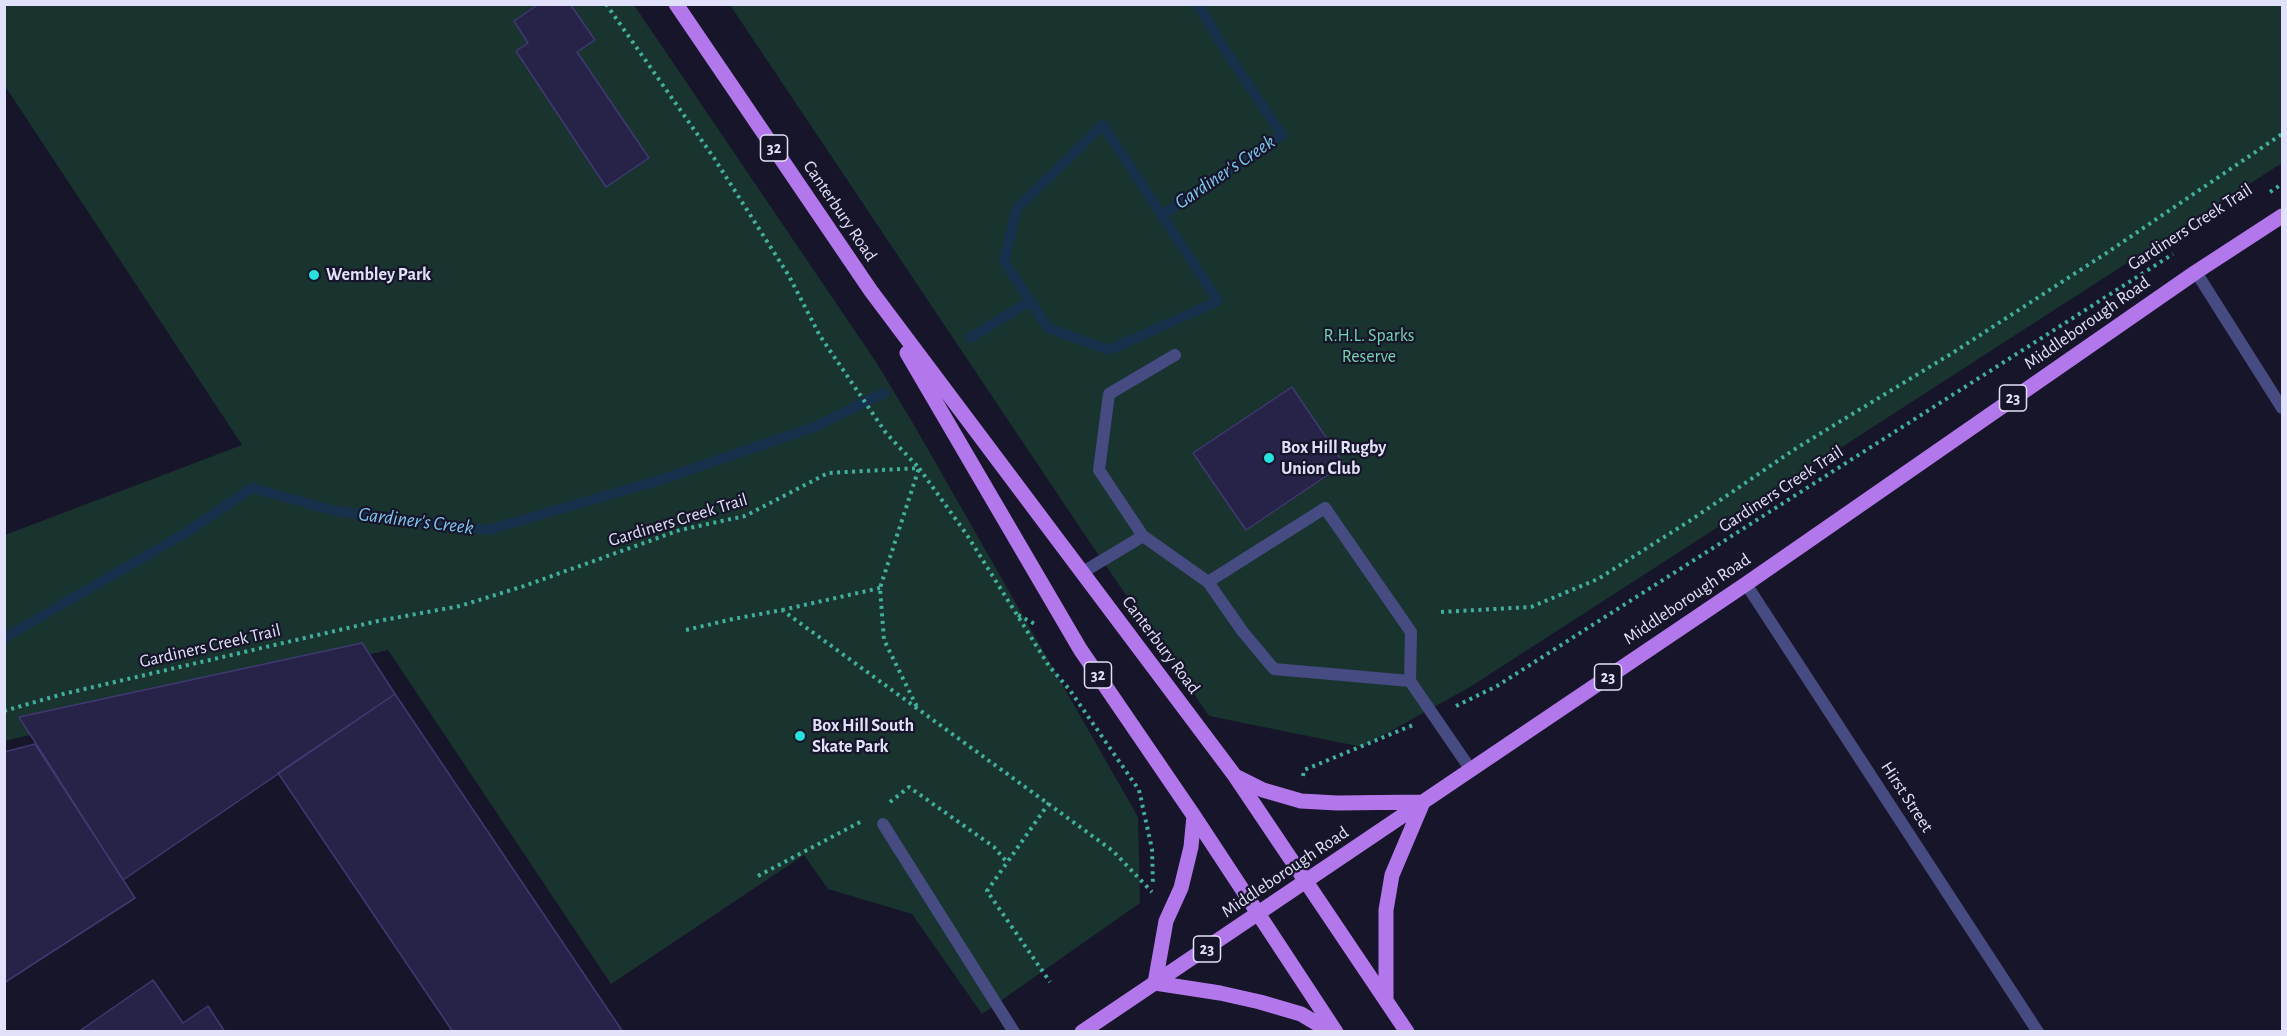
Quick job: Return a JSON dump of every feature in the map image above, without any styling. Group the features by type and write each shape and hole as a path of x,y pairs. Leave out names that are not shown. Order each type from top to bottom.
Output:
{"main road":[{"name":"Canterbury Road","path":"676,4 871,291 1234,776 1407,1032"},
{"name":"Middleborough Road","path":"1082,1032 1746,584 2196,272 2283,216"},
{"name":"Canterbury Road","path":"871,291 1080,649 1194,816 1336,1032"},
{"path":"1234,776 1263,790 1301,801 1423,802 1392,875 1386,910 1386,999"},
{"path":"1194,816 1191,847 1181,888 1166,921 1155,982 1260,1002 1301,1014 1331,1032"}],"street":[{"path":"2196,272 2283,408"},
{"path":"1175,355 1109,394 1099,470 1143,536 1208,582 1243,633 1274,669 1410,681"},
{"path":"1208,582 1325,508 1411,632 1410,681 1471,770"},
{"path":"1083,572 1143,536"},
{"name":"Hirst Street","path":"1746,584 2037,1032"},
{"path":"883,824 1014,1032"}],"path":[{"path":"606,4 714,158 789,276 820,336 851,382 877,420 919,468 967,535 1049,666 1069,689 1139,789 1152,849 1153,893"},
{"path":"1441,612 1531,607 1598,579 1691,520 1795,449 1954,352 2108,252 2283,134"},
{"name":"Gardiners Creek Trail","path":"2262,197 2283,184"},
{"name":"Gardiners Creek Trail","path":"1301,801 1304,770 1435,716 1507,680 2182,248"},
{"path":"917,707 884,640 880,588 919,468"},
{"name":"Gardiners Creek Trail","path":"4,711 63,694 378,621 460,606 680,530 745,516 828,473 919,468"},
{"path":"686,630 880,588"},
{"path":"782,610 1113,851 1153,893"},
{"path":"1049,803 987,891 1050,982"},
{"path":"1153,893 1181,888"}],"green space":[{"path":"4,5 634,5 876,362 1138,817 1140,903 982,1014 912,914 828,889 804,855 611,984 388,650 5,741 5,535 242,445 5,86"},
{"name":"R.H.L. Sparks Reserve","path":"730,5 2282,5 2282,163 1470,687 1362,747 1209,716"}],"building":[{"path":"539,4 570,4 595,40 577,52 649,158 606,187 516,51 528,43 514,21"},
{"name":"Box Hill Rugby Union Club","path":"1292,387 1344,464 1246,530 1193,453"},
{"path":"362,643 395,694 123,880 19,717"},
{"path":"395,694 623,1032 453,1032 278,773"},
{"path":"35,744 135,898 4,983 4,752"},
{"path":"153,980 183,1023 208,1006 225,1032 78,1032"}],"waterway":[{"name":"Gardiner's Creek","path":"1162,215 1282,135 1220,42 1198,4"},
{"name":"Gardiner's Creek","path":"1103,125 1218,301 1109,350 1048,328 1004,261 1017,208 1103,125"},
{"name":"Gardiner's Creek","path":"970,338 1030,301"},
{"name":"Gardiner's Creek","path":"4,638 187,532 252,488 336,511 488,530 660,480 814,427 884,393"}],"place":[{"name":"Wembley Park","path":"314,275"},
{"name":"Box Hill Rugby Union Club","path":"1269,458"},
{"name":"Box Hill South Skate Park","path":"800,736"}]}
